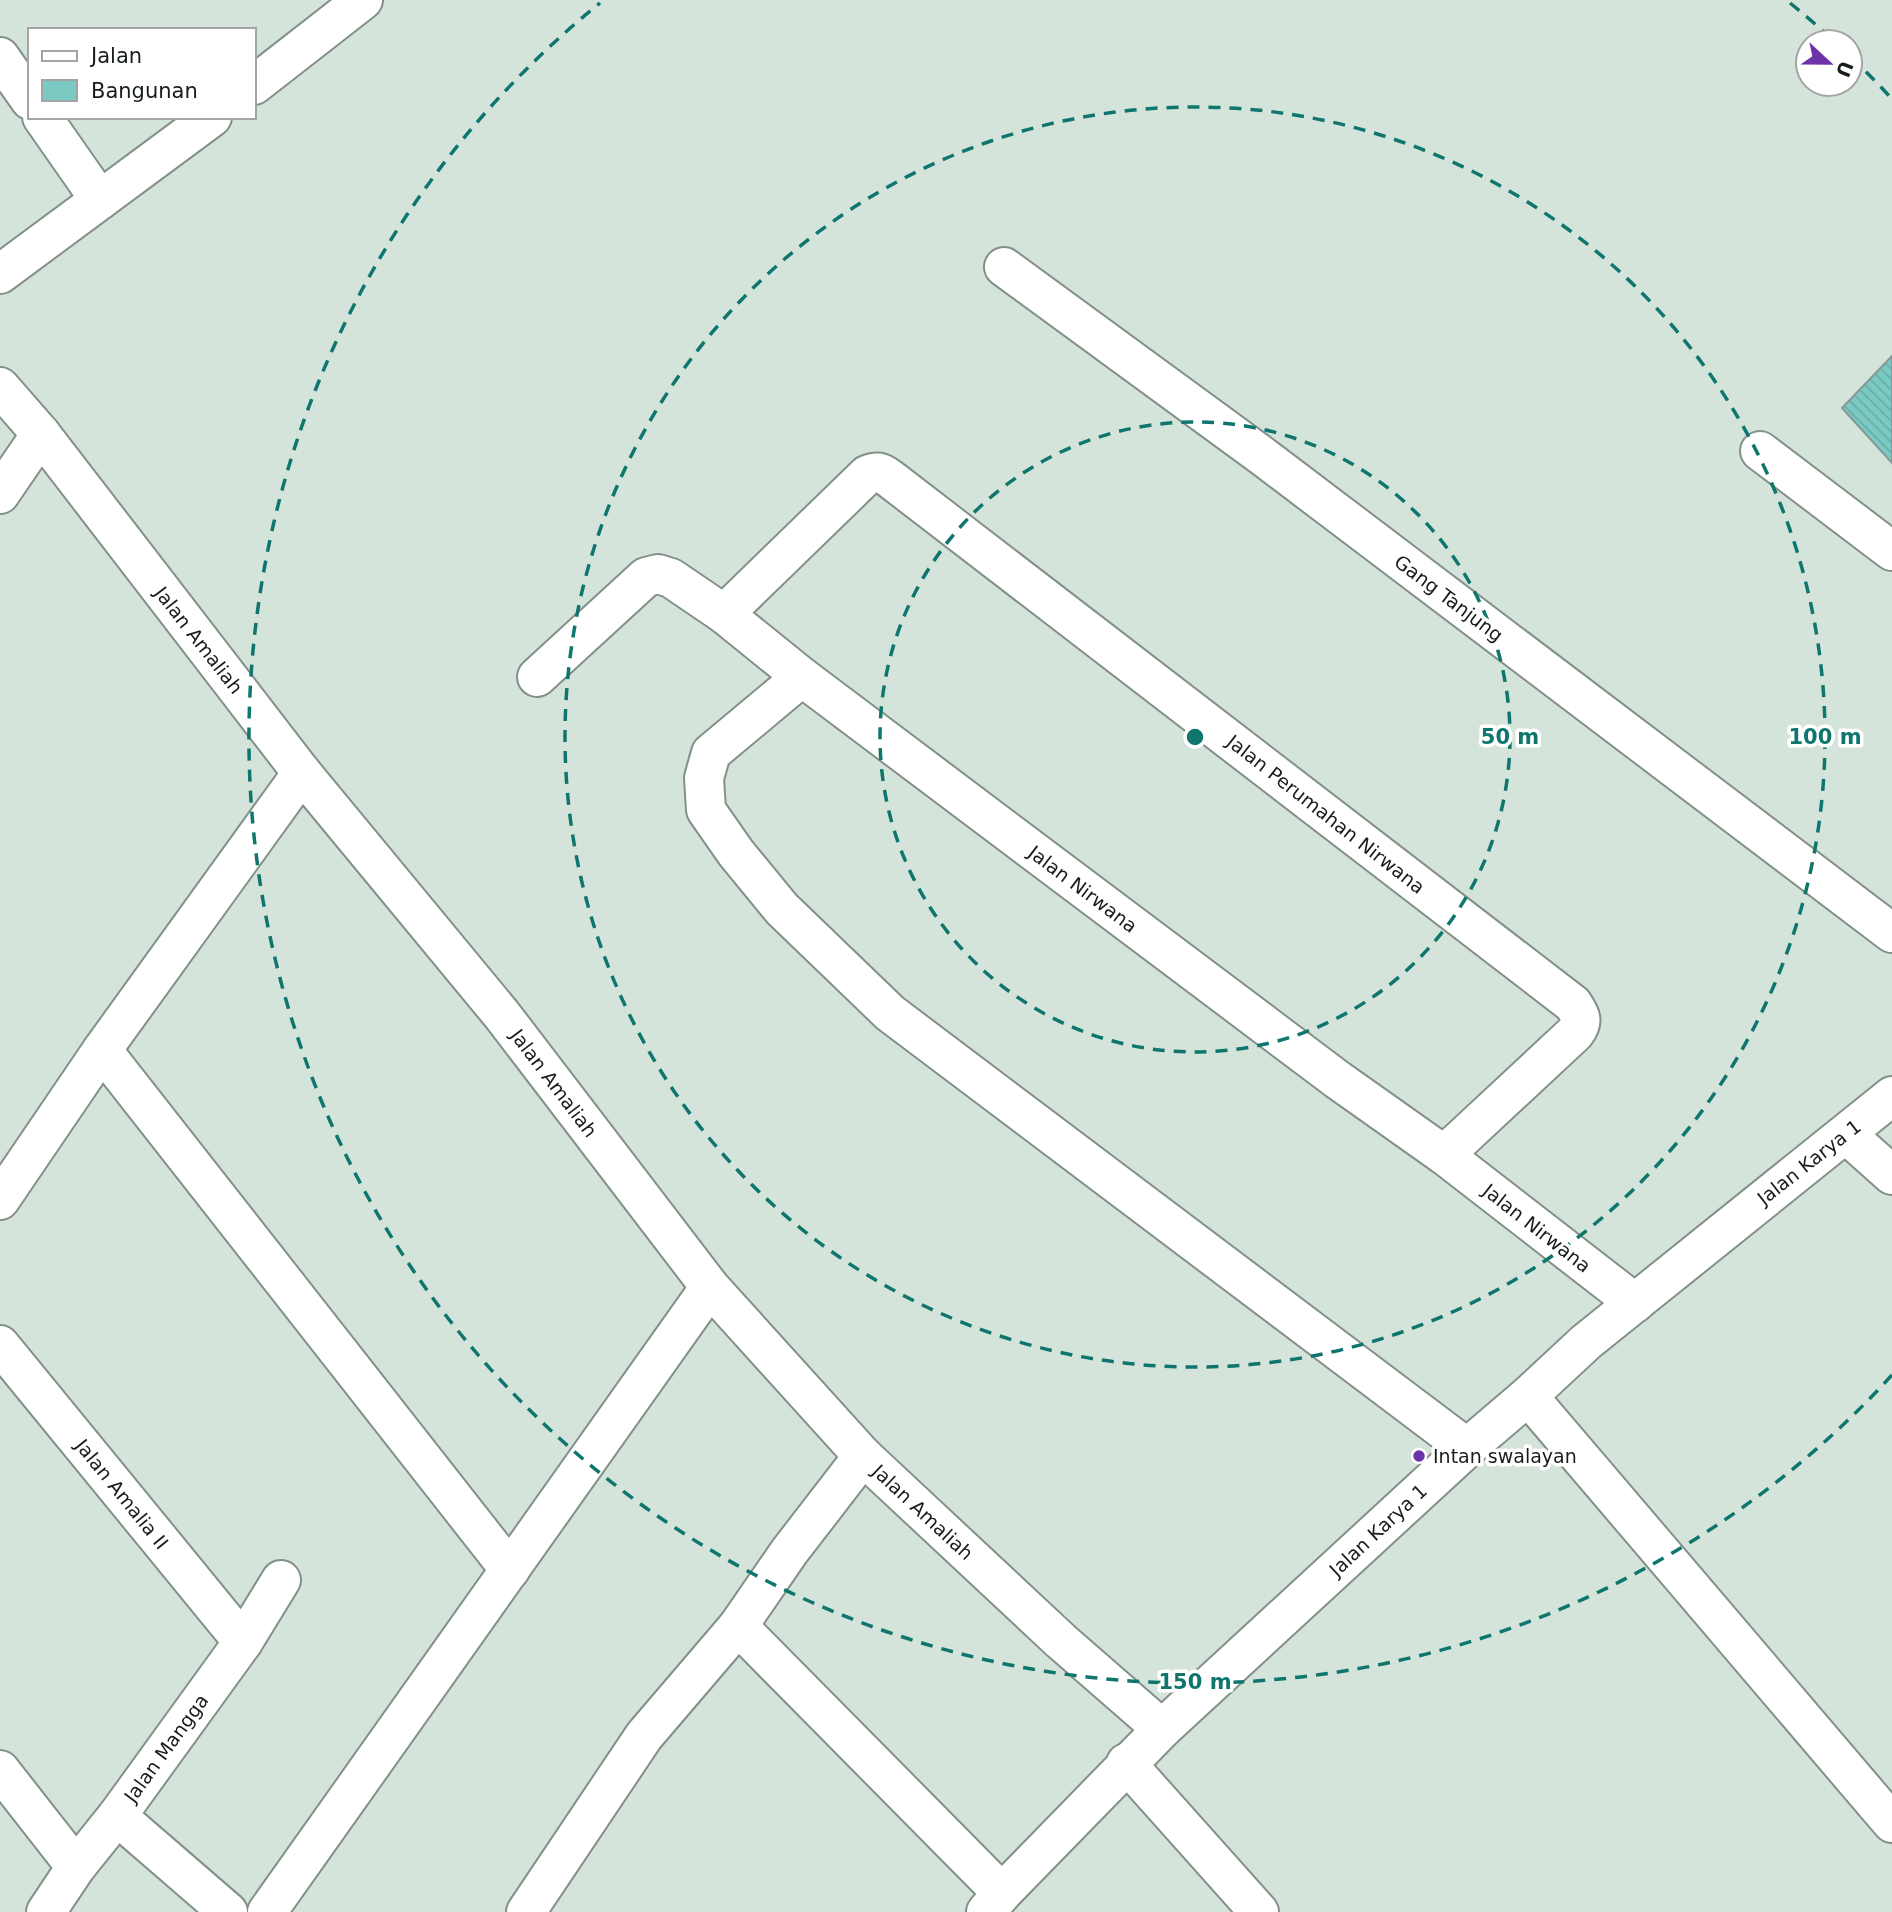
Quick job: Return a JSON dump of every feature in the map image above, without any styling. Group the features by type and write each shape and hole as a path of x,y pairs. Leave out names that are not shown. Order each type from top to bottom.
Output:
{"street":[{"path":"256,83 363,0"},
{"path":"0,57 28,97"},
{"path":"43,119 100,200"},
{"path":"0,274 209,119"},
{"name":"Gang Tanjung","path":"1004,267 1265,458 1892,933"},
{"name":"Jalan Amaliah","path":"0,387 41,434 302,774 502,1015 710,1287 863,1456 1061,1641 1162,1729"},
{"path":"0,494 41,434"},
{"path":"1760,451 1892,551"},
{"name":"Jalan Perumahan Nirwana","path":"724,614 866,474 882,472 1573,1004 1581,1017 1581,1025 1575,1033 1444,1156"},
{"name":"Jalan Nirwana","path":"537,677 646,577 658,574 671,578 724,614 802,677 1338,1080 1444,1156 1634,1303"},
{"path":"802,677 711,754 704,778 706,810 736,853 782,909 890,1013 1467,1448"},
{"path":"0,1200 102,1050 302,774"},
{"path":"102,1050 510,1570"},
{"name":"Jalan Karya 1","path":"994,1903 1126,1763 1467,1448 1586,1342 1892,1096"},
{"path":"1846,1133 1892,1175"},
{"path":"267,1912 710,1287"},
{"name":"Jalan Amalia II","path":"0,1345 243,1642"},
{"path":"1528,1396 1892,1823"},
{"path":"526,1912 645,1736 738,1626 789,1552 863,1456"},
{"name":"Jalan Mangga","path":"46,1912 76,1867 117,1816 243,1642 281,1580"},
{"path":"738,1626 994,1903"},
{"path":"1126,1763 1259,1912"},
{"path":"0,1770 76,1867"},
{"path":"117,1816 228,1912"}],"building":[{"path":"1892,356 1892,463 1842,408"}],"place":[{"name":"Intan swalayan","path":"1419,1456"}]}
